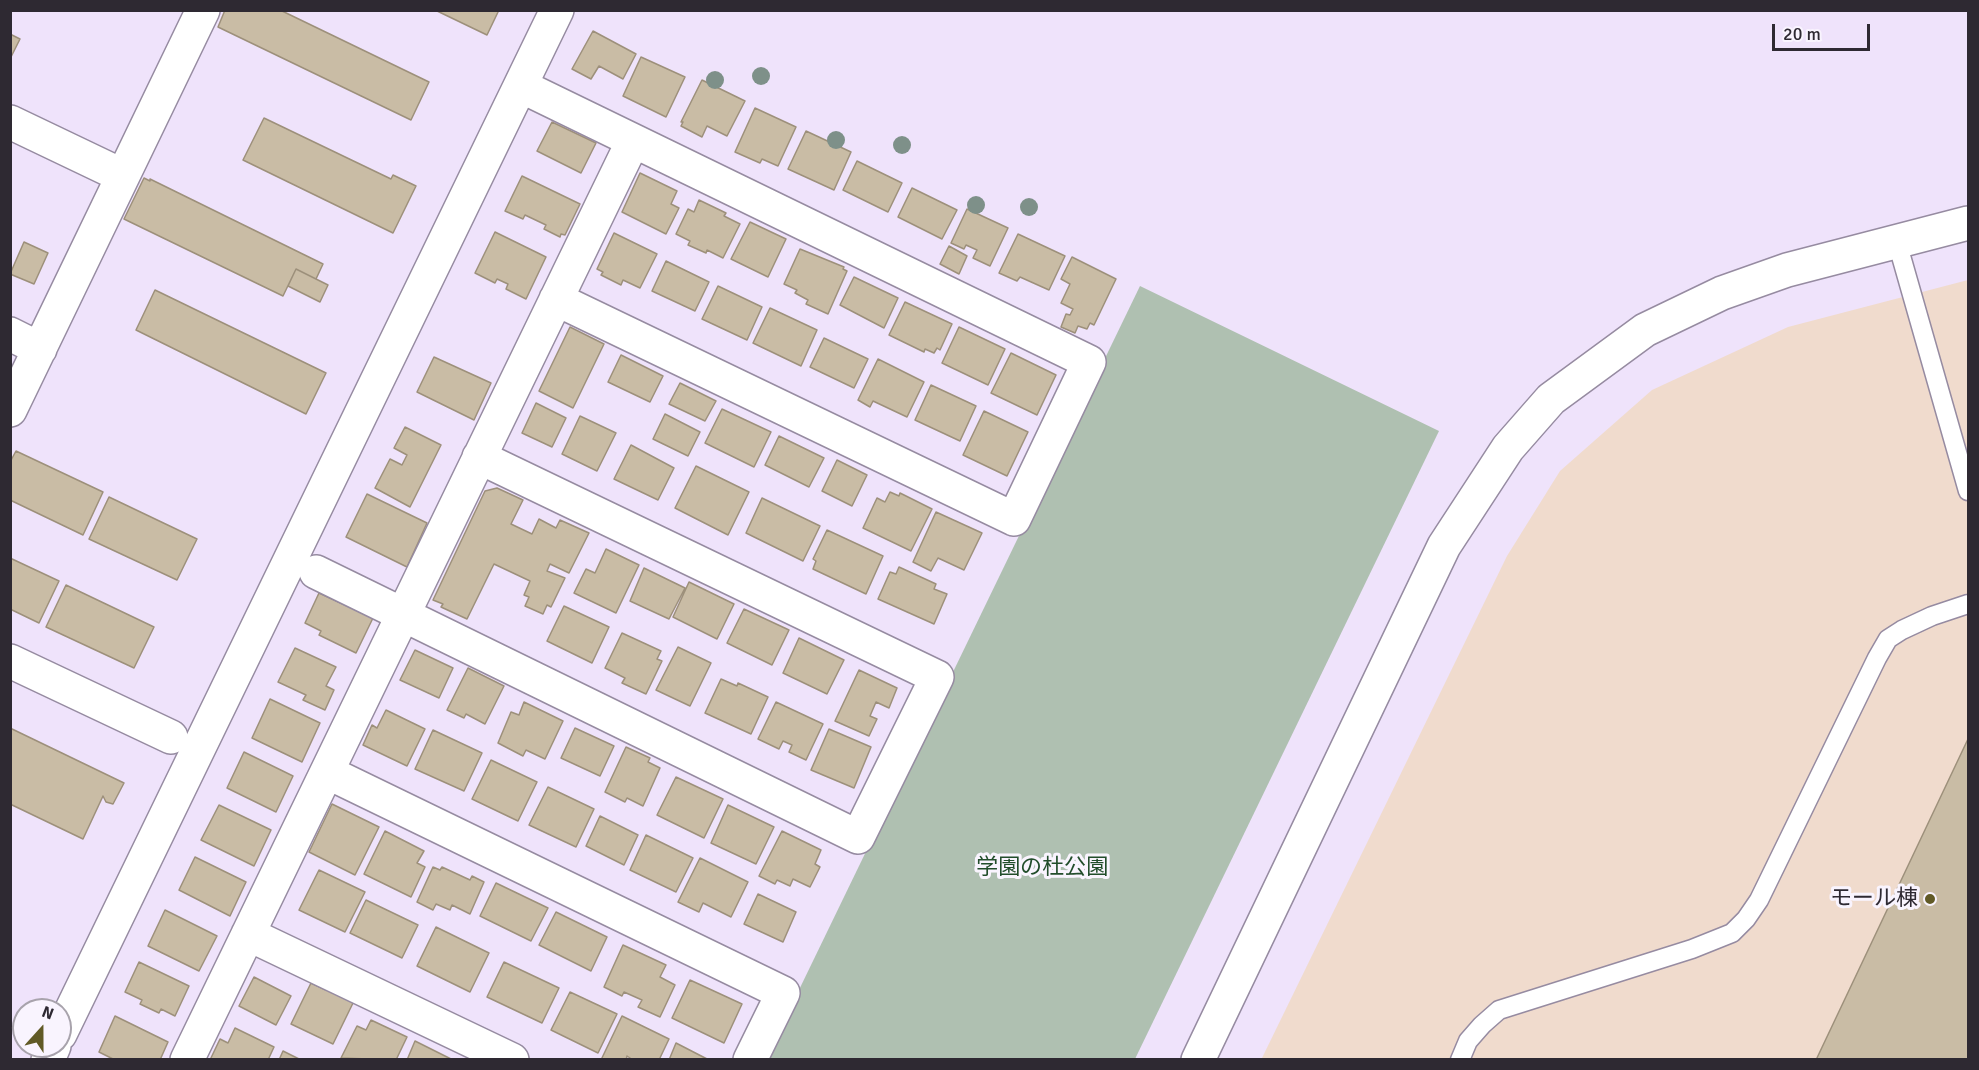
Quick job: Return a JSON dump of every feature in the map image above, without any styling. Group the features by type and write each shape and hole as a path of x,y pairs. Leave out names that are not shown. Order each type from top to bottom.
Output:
{"street":[{"path":"10,410 203,10"},
{"path":"72,1009 556,10"},
{"path":"521,86 1089,362 1014,519 556,299"},
{"path":"10,122 123,176"},
{"path":"187,1059 633,141"},
{"path":"1198,1059 1443,546 1508,448 1551,399 1645,330 1722,293 1787,270 1968,223"},
{"path":"10,334 40,349"},
{"path":"316,573 858,837 937,677 479,457"},
{"path":"10,660 171,737"},
{"path":"327,772 783,993 750,1059"},
{"path":"248,934 512,1059"}],"lane":[{"path":"1897,242 1968,491"},
{"path":"1460,1059 1468,1041 1499,1010 1692,949 1732,933 1746,919 1759,900 1888,639 1932,616 1968,604"}],"shaded area":[{"path":"1968,280 1968,1059 1261,1060 1507,556 1560,471 1652,390 1788,327"}],"green space":[{"name":"学園の杜公園","path":"1140,286 1439,431 1135,1059 765,1060"}],"building":[{"path":"225,10 280,10 429,82 411,120 218,27"},
{"path":"435,10 499,10 487,35"},
{"path":"593,31 636,54 623,79 599,66 591,79 572,69"},
{"path":"10,34 20,39 10,59"},
{"path":"641,57 685,77 666,117 623,96"},
{"path":"702,80 745,101 727,136 707,126 702,137 681,126"},
{"path":"755,108 796,127 778,166 762,159 760,163 735,152"},
{"path":"264,118 391,179 393,175 416,186 393,233 243,160"},
{"path":"552,122 596,143 581,173 537,151"},
{"path":"806,131 851,152 834,190 788,169"},
{"path":"857,161 902,183 888,212 843,190"},
{"path":"640,173 677,191 671,204 679,208 666,234 622,212"},
{"path":"522,176 580,204 565,235 561,234 560,237 544,229 546,225 525,215 523,219 505,211"},
{"path":"144,178 323,264 316,279 296,269 283,296 124,219"},
{"path":"912,188 957,210 942,239 898,217"},
{"path":"699,200 726,213 724,216 740,224 723,258 707,250 706,253 688,245 690,241 676,234 688,209 694,212"},
{"path":"967,209 1008,228 990,266 973,258 977,250 966,245 964,249 951,243"},
{"path":"750,222 786,239 768,277 731,259"},
{"path":"495,232 546,257 526,299 506,289 508,284 497,279 495,283 475,273"},
{"path":"614,233 657,254 640,288 623,280 621,285 601,275 603,272 597,269"},
{"path":"1018,234 1065,256 1049,290 1020,277 1017,281 999,273"},
{"path":"24,242 48,253 34,284 10,274"},
{"path":"949,246 967,256 959,274 940,264"},
{"path":"800,249 844,267 843,269 847,271 828,314 806,304 808,300 795,293 797,290 784,284"},
{"path":"1072,257 1116,279 1094,325 1090,323 1087,329 1078,326 1075,333 1061,327 1066,314 1070,315 1073,309 1061,303 1070,284 1061,279"},
{"path":"666,261 709,282 695,311 652,291"},
{"path":"296,269 328,285 320,302 288,286"},
{"path":"854,277 898,298 884,328 840,305"},
{"path":"718,286 762,307 747,340 702,319"},
{"path":"155,290 326,373 306,414 136,330"},
{"path":"905,302 952,324 940,350 937,348 934,353 925,349 924,352 889,335"},
{"path":"770,308 817,330 801,366 753,343"},
{"path":"570,327 604,344 573,408 539,391"},
{"path":"959,327 1005,349 988,385 942,363"},
{"path":"824,338 868,359 854,388 810,367"},
{"path":"1011,353 1056,375 1037,415 991,393"},
{"path":"621,355 663,376 650,402 608,382"},
{"path":"434,357 491,383 474,420 417,392"},
{"path":"878,359 924,382 907,417 873,401 870,407 858,400"},
{"path":"680,383 716,401 705,421 669,404"},
{"path":"931,385 976,406 960,441 915,420"},
{"path":"536,403 566,418 552,447 522,433"},
{"path":"722,409 771,432 754,467 705,443"},
{"path":"984,411 1028,432 1007,476 963,455"},
{"path":"665,414 700,432 688,456 653,439"},
{"path":"580,416 616,433 597,471 562,454"},
{"path":"405,427 441,445 410,507 375,488 390,459 402,465 407,455 394,448"},
{"path":"779,436 824,458 809,487 765,465"},
{"path":"631,445 674,468 658,500 614,479"},
{"path":"16,451 103,492 83,535 10,500 10,462"},
{"path":"837,460 867,475 852,506 822,491"},
{"path":"696,466 749,492 728,535 675,508"},
{"path":"497,488 523,500 511,524 532,534 539,519 556,528 560,520 589,533 569,573 550,564 547,571 565,578 551,607 547,605 543,614 525,606 529,597 524,595 530,581 494,564 467,619 441,607 443,604 433,600 485,491"},
{"path":"890,492 899,496 900,493 932,509 911,551 863,528 877,498 885,502"},
{"path":"367,494 427,523 407,567 346,537"},
{"path":"109,497 197,539 177,580 89,539"},
{"path":"762,498 820,526 803,561 746,533"},
{"path":"936,512 982,533 964,570 938,558 931,571 913,562"},
{"path":"827,530 883,556 866,594 813,569 816,561 813,559"},
{"path":"606,549 639,565 616,613 574,593 586,569 595,573"},
{"path":"10,558 59,581 39,623 10,609"},
{"path":"899,567 936,584 934,589 947,594 934,624 878,599 890,572 896,574"},
{"path":"644,568 685,588 669,619 630,601"},
{"path":"689,582 734,604 717,639 673,617"},
{"path":"66,585 154,627 134,668 46,627"},
{"path":"319,593 373,618 356,653 319,635 321,631 305,623"},
{"path":"564,606 609,627 592,663 547,641"},
{"path":"744,609 789,630 772,665 727,643"},
{"path":"622,633 661,651 657,659 662,661 646,694 622,683 625,678 605,668"},
{"path":"799,638 844,660 827,694 783,673"},
{"path":"678,647 711,663 690,706 656,690"},
{"path":"295,648 336,667 326,686 334,690 325,710 303,700 306,695 278,682"},
{"path":"415,650 453,668 439,698 400,680"},
{"path":"468,668 504,686 485,724 466,714 464,718 447,710"},
{"path":"859,670 897,688 889,708 876,702 870,716 877,719 869,736 835,721"},
{"path":"721,679 737,686 738,683 768,697 751,734 705,713"},
{"path":"270,699 320,723 302,762 252,738"},
{"path":"524,702 563,721 545,759 526,750 523,756 498,743 511,712 519,715"},
{"path":"776,702 823,724 806,760 789,752 792,745 783,741 779,749 758,739"},
{"path":"386,710 425,729 407,766 363,745 372,725 377,728"},
{"path":"10,728 124,783 113,804 106,802 103,796 83,839 10,804"},
{"path":"575,728 614,746 600,776 561,758"},
{"path":"829,729 871,747 854,788 811,770"},
{"path":"433,730 482,753 464,791 415,769"},
{"name":"モール棟","path":"1968,739 1968,1060 1816,1060"},
{"path":"626,747 650,758 648,762 660,768 643,806 627,798 625,802 605,792"},
{"path":"244,752 293,776 276,812 227,788"},
{"path":"491,760 537,782 518,821 472,799"},
{"path":"676,777 723,799 704,838 657,815"},
{"path":"548,787 594,809 576,847 529,825"},
{"path":"332,804 379,827 355,875 309,852"},
{"path":"219,805 271,830 254,866 201,840"},
{"path":"728,805 774,827 756,864 711,843"},
{"path":"600,816 638,835 624,865 586,846"},
{"path":"385,831 424,851 417,863 425,867 411,897 364,874"},
{"path":"782,831 821,850 815,864 820,867 810,887 793,879 790,886 777,880 775,884 759,876"},
{"path":"646,835 693,858 676,892 630,870"},
{"path":"195,857 246,882 230,916 179,890"},
{"path":"700,858 748,882 731,917 703,903 699,912 678,902"},
{"path":"433,867 440,870 442,867 470,880 472,876 484,882 470,914 452,905 450,910 436,904 433,910 417,902"},
{"path":"319,870 365,892 345,932 299,910"},
{"path":"496,883 548,908 531,941 480,916"},
{"path":"758,894 796,912 783,942 744,924"},
{"path":"366,900 418,925 402,958 350,933"},
{"path":"165,910 217,936 199,971 148,946"},
{"path":"556,912 607,937 591,971 539,945"},
{"path":"436,927 489,953 470,992 417,966"},
{"path":"623,945 666,965 660,977 675,985 660,1017 638,1007 642,1000 624,992 622,996 604,987"},
{"path":"139,962 189,986 175,1016 161,1009 159,1013 140,1004 142,1000 125,992"},
{"path":"504,962 559,988 542,1023 487,997"},
{"path":"254,977 291,996 276,1025 239,1006"},
{"path":"690,980 742,1004 724,1043 672,1018"},
{"path":"311,983 326,990 328,988 354,1001 333,1044 291,1024"},
{"path":"570,992 617,1014 598,1053 551,1030"},
{"path":"115,1016 168,1042 160,1060 115,1060 99,1052"},
{"path":"622,1016 669,1039 659,1060 633,1060 627,1056 626,1060 601,1060"},
{"path":"371,1020 407,1037 396,1060 341,1058 357,1026 366,1030"},
{"path":"235,1028 274,1047 268,1060 210,1060 220,1039 228,1043"},
{"path":"415,1041 453,1060 407,1060"},
{"path":"676,1043 709,1060 669,1060"},
{"path":"283,1051 301,1060 279,1060"}],"place":[{"name":"モール棟","path":"1930,899"}]}
